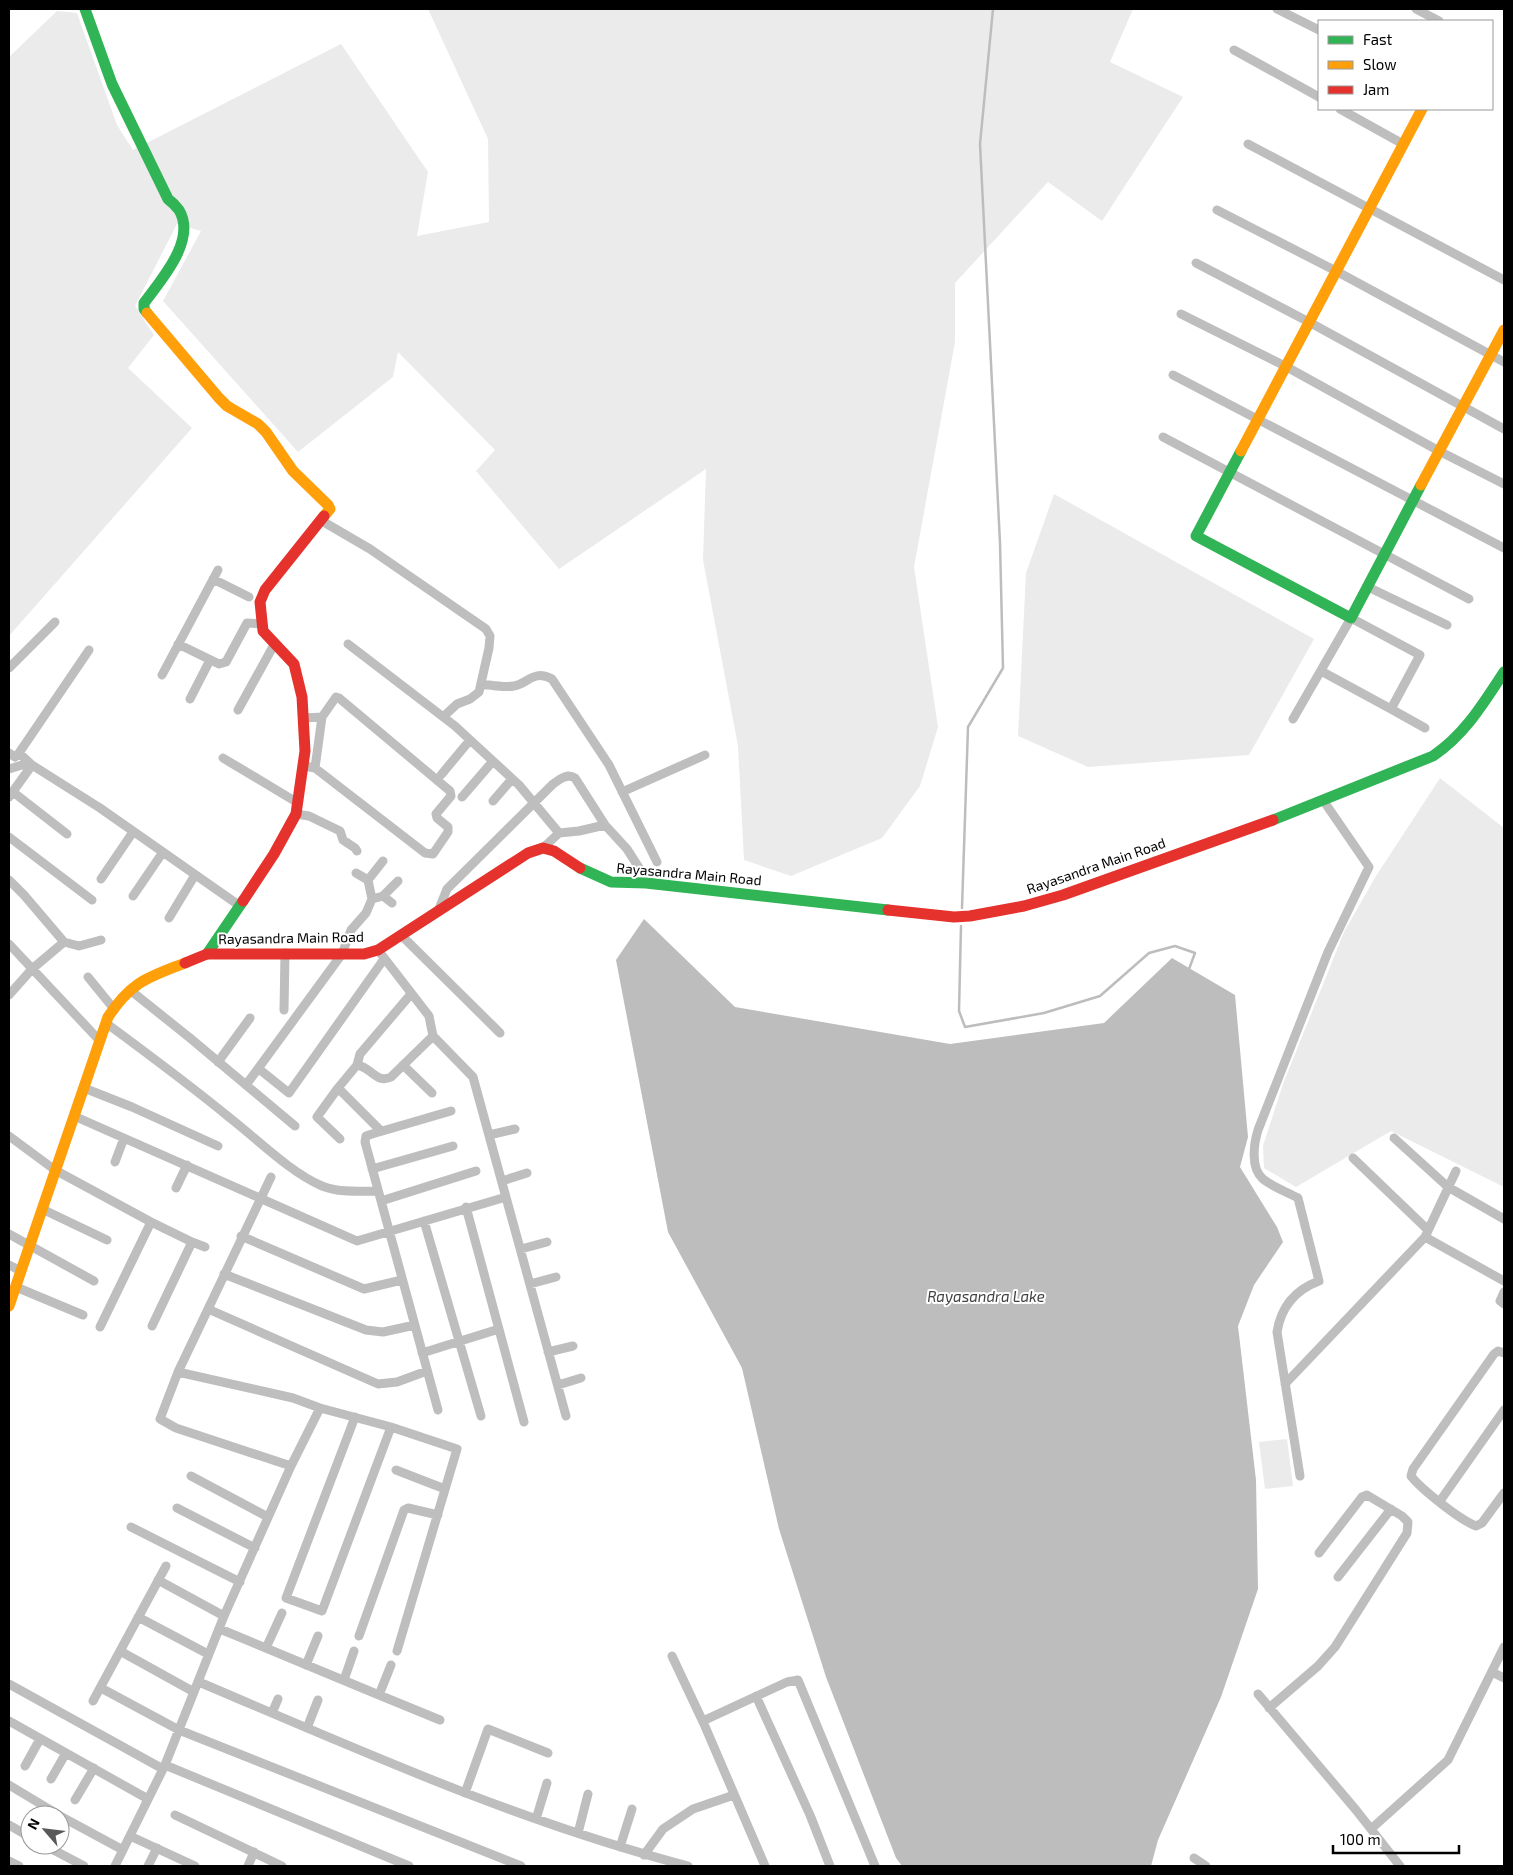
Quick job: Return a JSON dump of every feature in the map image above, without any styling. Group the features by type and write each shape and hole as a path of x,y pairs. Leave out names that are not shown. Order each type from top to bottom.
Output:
{"street":[{"path":"85,9 112,84 168,199 179,210 183,222 184,238 180,250 144,303 144,309 219,398 227,406 258,424 266,432 293,471 330,509 265,590 260,602 262,631 294,664 302,697 309,767 425,853 433,854 448,832 448,827 437,818 436,814 450,796 450,791 336,697 322,717 309,767 297,808 274,854 207,954"},
{"path":"1277,9 1318,30"},
{"path":"1416,9 1437,20"},
{"path":"1234,50 1318,96"},
{"path":"1342,110 1403,144"},
{"path":"1392,709 1420,655 1196,536 1421,110"},
{"path":"1248,144 1504,280"},
{"path":"1217,210 1336,271 1504,362"},
{"path":"1196,264 1309,322 1504,429"},
{"path":"1181,314 1285,366 1504,484"},
{"path":"1293,719 1368,587 1504,330"},
{"path":"1173,375 1504,548"},
{"path":"1163,437 1469,599"},
{"path":"322,521 378,554 486,629 490,636 479,692 470,699 457,704 443,717"},
{"path":"162,675 218,570"},
{"path":"213,579 249,596"},
{"path":"1368,587 1447,625"},
{"path":"9,668 56,622"},
{"path":"178,644 219,664 226,662 247,622 262,624"},
{"path":"238,710 275,643"},
{"path":"348,644 470,740 512,779 559,833"},
{"path":"9,753 14,757 19,753 89,650"},
{"path":"190,699 210,660"},
{"path":"1321,670 1425,728"},
{"name":"Rayasandra Main Road","path":"9,1306 106,1023 114,1009 130,990 142,980 207,954 382,955 401,935 439,909 528,854 543,848 554,851 586,872 610,882 646,883 954,917 1024,906 1063,895 1243,832 1429,757 1448,746 1460,736 1504,672"},
{"path":"482,684 515,686 528,678 546,676 552,679 609,765 656,862"},
{"path":"303,718 322,717"},
{"path":"442,775 470,740"},
{"path":"19,753 32,765 134,832 240,906"},
{"path":"622,792 705,755"},
{"path":"223,758 309,816 340,831 343,840 358,851"},
{"path":"462,797 493,761"},
{"path":"9,769 22,765 32,765"},
{"path":"32,765 11,794 67,834"},
{"path":"439,909 447,889 553,784 563,777 572,776 575,778 605,825 627,849 641,872"},
{"path":"492,801 512,779"},
{"path":"1300,1476 1276,1332 1280,1317 1287,1304 1298,1292 1319,1281 1298,1198 1262,1178 1255,1159 1255,1144 1262,1121 1328,952 1369,867 1322,800"},
{"path":"543,848 559,833 605,825"},
{"path":"101,879 134,832"},
{"path":"9,837 92,900"},
{"path":"133,896 162,852"},
{"path":"368,880 383,861"},
{"path":"356,874 368,880"},
{"path":"169,918 195,875"},
{"path":"9,880 64,942 79,946 101,940"},
{"path":"246,1085 342,954 350,930 366,913 372,899 368,880"},
{"path":"372,899 383,896 398,881"},
{"path":"383,896 392,903"},
{"path":"401,935 500,1033"},
{"path":"9,995 32,969 64,942"},
{"path":"9,944 100,1041"},
{"path":"284,1010 285,953"},
{"path":"259,1069 289,1093 382,955 429,1016 433,1036 473,1077 566,1416"},
{"path":"88,977 114,1009"},
{"path":"130,990 295,1126"},
{"path":"340,1138 317,1117 357,1065 360,1054 411,994"},
{"path":"218,1062 250,1018"},
{"path":"106,1023 208,1099 295,1170 320,1185 331,1189 342,1191 378,1191"},
{"path":"357,1065 363,1066 380,1079 385,1080 391,1077 433,1036"},
{"path":"403,1065 432,1093"},
{"path":"84,1088 132,1107 218,1146"},
{"path":"338,1088 381,1131"},
{"path":"438,1410 365,1142 366,1136 451,1111"},
{"path":"74,1116 357,1240 506,1197"},
{"path":"489,1136 515,1129"},
{"path":"9,1136 55,1170 151,1222 205,1248"},
{"path":"115,1162 124,1138"},
{"path":"1394,1138 1448,1187 1504,1219"},
{"path":"372,1168 453,1146"},
{"path":"1353,1158 1426,1233 1504,1281"},
{"path":"176,1188 187,1165"},
{"path":"381,1201 476,1171"},
{"path":"1285,1384 1426,1233 1456,1171"},
{"path":"502,1181 527,1173"},
{"path":"270,1177 178,1372 160,1419 176,1428 291,1466"},
{"path":"466,1207 524,1422"},
{"path":"42,1209 107,1240"},
{"path":"424,1220 481,1416"},
{"path":"100,1327 151,1222"},
{"path":"9,1234 94,1281"},
{"path":"242,1236 364,1289 402,1280"},
{"path":"152,1326 192,1242"},
{"path":"521,1250 547,1242"},
{"path":"9,1264 21,1270"},
{"path":"224,1274 366,1330 383,1332 415,1325"},
{"path":"530,1284 556,1277"},
{"path":"16,1287 83,1315"},
{"path":"1504,1292 1500,1301 1504,1304"},
{"path":"208,1309 378,1384 397,1382 427,1371"},
{"path":"422,1353 499,1329"},
{"path":"548,1352 573,1346"},
{"path":"1504,1353 1498,1351 1494,1354 1413,1469 1411,1476 1468,1523 1476,1526 1482,1523 1504,1493"},
{"path":"178,1372 293,1398 320,1408 391,1427 457,1449 397,1651"},
{"path":"558,1385 581,1378"},
{"path":"115,1866 164,1767 224,1616 291,1466 320,1408"},
{"path":"1440,1501 1504,1410"},
{"path":"355,1417 286,1598 322,1612 391,1427"},
{"path":"396,1470 445,1489"},
{"path":"190,1476 268,1517"},
{"path":"1269,1708 1318,1666 1335,1647 1407,1533 1408,1522 1373,1497 1366,1495 1362,1497 1319,1553"},
{"path":"177,1508 255,1548"},
{"path":"359,1636 404,1510 408,1508 438,1515"},
{"path":"1338,1577 1391,1509"},
{"path":"131,1527 240,1582"},
{"path":"93,1701 166,1566"},
{"path":"158,1580 224,1616"},
{"path":"266,1648 282,1613"},
{"path":"138,1617 208,1654"},
{"path":"220,1629 440,1720"},
{"path":"306,1664 318,1636"},
{"path":"1371,1829 1448,1760 1504,1647"},
{"path":"120,1651 194,1692"},
{"path":"344,1680 354,1651"},
{"path":"672,1656 704,1724 764,1866"},
{"path":"379,1695 391,1665"},
{"path":"1492,1672 1504,1678"},
{"path":"704,1724 705,1720 756,1696 787,1682 798,1680 875,1866"},
{"path":"199,1682 465,1793 644,1855 688,1866"},
{"path":"9,1684 164,1767 409,1866"},
{"path":"101,1688 179,1730 521,1866"},
{"path":"1258,1694 1400,1866"},
{"path":"756,1696 810,1815 830,1866"},
{"path":"272,1713 278,1699"},
{"path":"307,1728 318,1700"},
{"path":"10,1725 40,1738 148,1799"},
{"path":"465,1793 488,1729 548,1753"},
{"path":"25,1766 40,1738"},
{"path":"51,1779 66,1753"},
{"path":"75,1800 94,1768"},
{"path":"536,1819 547,1783"},
{"path":"9,1785 43,1805"},
{"path":"578,1833 588,1794"},
{"path":"644,1855 663,1829 693,1809 734,1795"},
{"path":"620,1847 632,1809"},
{"path":"175,1815 282,1866"},
{"path":"70,1821 123,1850"},
{"path":"9,1825 20,1831"},
{"path":"130,1836 194,1866"},
{"path":"148,1866 157,1848"},
{"path":"248,1866 254,1852"},
{"path":"63,1855 84,1866"},
{"path":"1194,1858 1206,1866"},
{"path":"9,1861 19,1866"}],"shaded area":[{"path":"428,9 1133,9 1110,62 1183,97 1102,221 1048,182 955,283 955,342 914,567 938,727 920,786 882,838 791,876 744,860 738,746 703,560 706,469 559,569 476,471 495,450 398,352 393,377 298,452 163,301 201,231 177,224 135,306 154,335 128,368 192,428 9,636 9,57 57,11 77,13 117,125 133,150 341,44 428,172 417,236 489,222 488,139"},
{"path":"1054,494 1314,639 1249,755 1088,767 1018,736 1026,573"},
{"path":"1440,778 1504,828 1504,1187 1391,1131 1296,1187 1264,1168 1263,1146 1283,1084 1344,932 1376,876"},
{"path":"1287,1439 1293,1486 1265,1489 1259,1442"}],"water":[{"name":"Rayasandra Lake","path":"644,919 735,1007 950,1044 1104,1023 1172,958 1235,995 1248,1137 1240,1167 1277,1227 1283,1242 1254,1285 1238,1326 1256,1480 1258,1589 1221,1697 1158,1840 1151,1866 902,1866 896,1858 826,1677 779,1529 742,1368 668,1232 616,960"}],"waterway":[{"path":"962,908 968,727 1003,668 1000,543 980,144 993,9"},
{"path":"961,926 959,1011 965,1027 1044,1013 1100,996 1149,953 1175,946 1195,953 1189,969"}],"traffic: fast":[{"path":"85,9 112,84 168,199 179,210 183,222 184,234 175,259 144,303 144,309 147,313"},
{"path":"1241,451 1196,536 1351,618 1421,485"},
{"path":"1273,820 1433,756 1464,728 1481,707 1504,672"},
{"path":"580,868 611,882 646,883 888,910"},
{"path":"207,954 243,901"}],"traffic: slow":[{"path":"1241,451 1421,110"},
{"path":"147,313 219,398 227,406 258,424 266,432 293,471 328,505 330,509 324,516"},
{"path":"1421,485 1504,330"},
{"path":"9,1306 108,1017 125,995 141,982 185,963"}],"traffic: jam":[{"path":"243,901 274,854 296,814 305,751 302,697 294,664 263,631 260,602 265,590 324,516"},
{"path":"888,910 954,917 1024,906 1063,895 1273,820"},
{"path":"185,963 207,954 364,954 378,950 528,853 543,848 554,851 580,868"}]}
